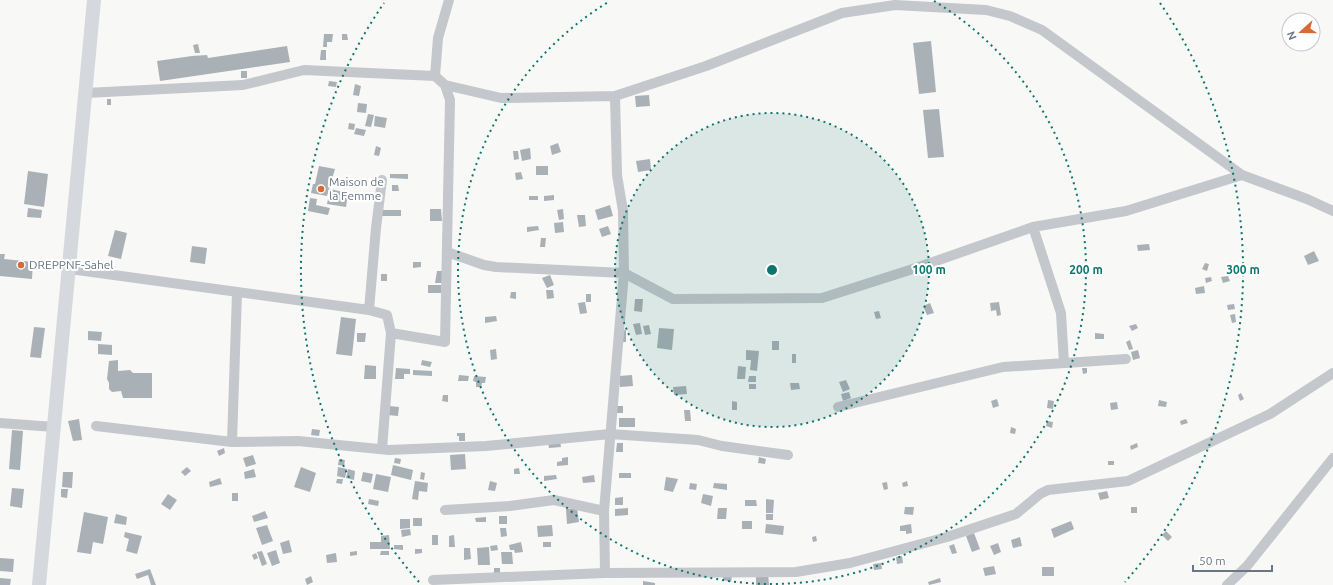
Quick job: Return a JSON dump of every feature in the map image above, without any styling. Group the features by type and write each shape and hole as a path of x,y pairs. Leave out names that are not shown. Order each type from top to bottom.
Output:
{"main road":[{"path":"39,585 70,269 94,0"}],"street":[{"path":"435,76 438,38 450,0"},
{"path":"86,93 243,85 304,70 435,76 445,85 501,98 614,96 706,66 842,13 895,5 986,10 1010,16 1042,30 1242,175 1307,199 1333,211"},
{"path":"392,333 444,342 450,100 445,85"},
{"path":"605,573 604,511 624,273 623,211 617,175 614,96"},
{"path":"447,252 484,265 496,267 624,273 672,299 822,298 916,268 1033,227 1126,210 1242,175"},
{"path":"370,310 376,228 382,180"},
{"path":"1033,227 1061,314 1064,363"},
{"path":"70,269 370,310 387,316 392,333 382,449"},
{"path":"232,442 237,293"},
{"path":"838,407 1003,367 1126,359"},
{"path":"433,580 605,573 796,572 864,559 947,536 1016,514 1040,494 1048,490 1128,481 1270,414 1333,373"},
{"path":"0,423 54,427"},
{"path":"96,426 232,442 298,441 382,449 486,446 610,434 698,440 722,446 788,455"},
{"path":"1227,585 1247,566 1333,458"},
{"path":"445,510 510,506 554,500 604,511"}],"building":[{"path":"324,34 333,34 332,42 327,42 327,47 323,47"},
{"path":"342,34 347,34 348,40 342,40"},
{"path":"931,41 936,92 919,94 913,43"},
{"path":"198,44 200,53 195,53 193,45"},
{"path":"287,46 290,62 160,81 157,61 207,55 208,58"},
{"path":"321,50 326,50 326,60 320,60"},
{"path":"241,71 247,71 247,78 241,78"},
{"path":"329,81 337,82 336,87 328,86"},
{"path":"355,84 361,86 359,96 353,95"},
{"path":"649,95 650,106 636,107 635,96"},
{"path":"107,99 111,99 111,105 107,105"},
{"path":"358,103 367,104 366,113 357,112"},
{"path":"939,109 944,157 928,158 923,110"},
{"path":"368,114 374,115 371,127 365,126"},
{"path":"375,116 387,118 385,128 374,126"},
{"path":"349,123 355,124 354,130 348,129"},
{"path":"356,128 366,130 364,136 354,134"},
{"path":"558,143 561,152 552,155 550,146"},
{"path":"376,146 381,148 379,156 374,155"},
{"path":"530,148 531,159 522,161 520,150"},
{"path":"513,151 518,151 519,159 514,160"},
{"path":"650,159 651,170 638,172 636,161"},
{"path":"319,166 335,169 327,196 311,193 313,184 315,184"},
{"path":"536,166 548,166 548,175 536,175"},
{"path":"28,171 48,174 44,207 24,204"},
{"path":"521,172 523,179 516,180 515,173"},
{"path":"390,174 408,174 408,179 390,178"},
{"path":"392,185 398,185 399,191 392,191"},
{"path":"330,189 348,193 346,207 327,204"},
{"path":"554,195 554,200 544,201 544,196"},
{"path":"529,196 538,196 538,200 529,200"},
{"path":"310,198 317,199 316,205 330,208 328,215 308,211"},
{"path":"610,205 613,216 598,220 595,210"},
{"path":"28,208 42,210 41,218 27,217"},
{"path":"430,209 441,209 442,221 430,221"},
{"path":"563,209 564,219 559,220 557,210"},
{"path":"382,210 401,210 401,216 382,216"},
{"path":"577,215 585,215 586,226 579,227"},
{"path":"563,222 564,232 555,233 554,223"},
{"path":"538,226 539,230 527,232 527,227"},
{"path":"608,226 611,234 602,237 599,229"},
{"path":"115,230 127,233 121,259 108,256"},
{"path":"541,238 546,238 545,247 540,247"},
{"path":"1149,244 1150,250 1138,251 1137,245"},
{"path":"192,246 207,248 205,264 190,262"},
{"path":"1314,251 1319,261 1308,265 1304,256"},
{"path":"0,254 5,254 4,259 33,262 32,279 0,276"},
{"path":"413,262 421,262 421,267 413,268"},
{"path":"1205,263 1209,264 1207,271 1202,269"},
{"path":"437,271 443,271 443,283 435,283"},
{"path":"381,274 387,274 387,281 381,281"},
{"path":"550,275 554,285 547,288 542,278"},
{"path":"1228,276 1230,281 1223,283 1221,277"},
{"path":"1211,277 1212,281 1206,283 1205,278"},
{"path":"428,285 441,285 441,293 428,293"},
{"path":"1204,286 1205,293 1196,294 1195,288"},
{"path":"546,290 553,290 554,298 547,299"},
{"path":"511,292 516,292 516,299 510,298"},
{"path":"586,294 591,294 591,302 586,302"},
{"path":"635,299 643,299 642,312 634,311"},
{"path":"585,302 587,313 580,314 578,303"},
{"path":"999,302 1001,315 997,316 996,310 991,311 990,303"},
{"path":"930,303 934,313 927,315 923,306"},
{"path":"1234,304 1235,309 1228,310 1227,305"},
{"path":"879,311 881,318 876,319 874,312"},
{"path":"1235,314 1236,322 1232,323 1230,315"},
{"path":"496,316 497,321 485,323 485,317"},
{"path":"341,317 356,319 352,356 336,354"},
{"path":"640,323 642,334 636,335 633,324"},
{"path":"1136,324 1138,328 1132,331 1129,326"},
{"path":"649,325 651,334 645,335 643,326"},
{"path":"34,327 45,328 41,358 30,357"},
{"path":"659,328 674,329 672,350 657,348"},
{"path":"626,330 626,342 618,342 617,331"},
{"path":"88,331 102,332 101,341 88,340"},
{"path":"357,333 366,333 365,342 357,342"},
{"path":"1095,333 1104,334 1104,339 1095,339"},
{"path":"1130,340 1133,349 1129,350 1126,342"},
{"path":"772,341 779,341 779,350 772,350"},
{"path":"98,344 112,345 112,355 98,354"},
{"path":"496,349 497,359 491,360 490,350"},
{"path":"746,350 759,351 757,371 750,370 751,360 746,360"},
{"path":"1138,350 1140,358 1133,360 1131,352"},
{"path":"792,354 796,354 796,363 792,363"},
{"path":"118,360 118,371 130,370 133,373 152,373 152,398 123,398 121,391 112,392 109,389 107,379 109,361"},
{"path":"422,360 432,362 430,367 421,365"},
{"path":"365,365 376,366 376,379 364,379"},
{"path":"738,366 746,367 745,379 737,379"},
{"path":"396,368 410,369 410,374 404,374 404,379 395,379"},
{"path":"1082,368 1087,368 1087,373 1083,374"},
{"path":"413,370 432,371 432,376 413,375"},
{"path":"459,375 469,376 468,381 458,381"},
{"path":"632,375 633,386 620,387 619,376"},
{"path":"474,376 486,377 485,383 482,383 481,387 476,387 476,382 473,381"},
{"path":"749,376 756,376 756,382 748,382"},
{"path":"846,380 850,389 843,392 839,382"},
{"path":"790,383 799,383 800,389 791,390"},
{"path":"749,384 756,384 756,389 749,389"},
{"path":"686,386 687,394 674,395 673,387"},
{"path":"849,392 851,398 843,401 841,394"},
{"path":"1241,393 1244,399 1240,401 1238,395"},
{"path":"443,395 448,395 448,402 442,401"},
{"path":"997,399 999,406 993,408 991,401"},
{"path":"1048,400 1054,401 1053,409 1047,408"},
{"path":"1159,400 1167,402 1166,407 1158,406"},
{"path":"732,401 737,402 737,410 732,410"},
{"path":"1117,402 1118,409 1111,410 1110,403"},
{"path":"389,406 399,407 398,416 388,415"},
{"path":"615,406 623,406 623,413 615,413"},
{"path":"684,410 690,410 691,421 685,421"},
{"path":"619,418 635,418 635,427 619,427"},
{"path":"79,419 82,440 73,441 68,421"},
{"path":"1186,419 1188,423 1181,425 1180,421"},
{"path":"1047,421 1053,422 1052,428 1046,426"},
{"path":"1011,427 1016,429 1015,434 1010,433"},
{"path":"312,429 320,430 319,436 311,435"},
{"path":"12,430 23,431 20,470 9,469"},
{"path":"457,433 465,433 465,441 459,441 459,436 457,436"},
{"path":"560,441 561,447 549,448 548,442"},
{"path":"617,443 623,443 623,452 616,452"},
{"path":"1137,443 1138,447 1131,450 1130,446"},
{"path":"224,448 225,453 219,456 217,451"},
{"path":"465,454 466,469 451,470 450,455"},
{"path":"253,455 256,464 246,467 243,458"},
{"path":"568,457 568,465 557,466 557,462 562,461 562,458"},
{"path":"759,457 766,459 765,464 758,463"},
{"path":"395,458 401,459 400,464 394,463"},
{"path":"339,459 345,460 344,466 338,465"},
{"path":"1108,461 1114,461 1114,465 1108,465"},
{"path":"393,465 413,470 411,480 391,475"},
{"path":"187,467 191,471 185,476 181,472"},
{"path":"301,467 316,473 310,492 294,487"},
{"path":"338,467 347,469 345,478 337,476"},
{"path":"519,468 520,474 514,474 514,469"},
{"path":"254,469 256,477 245,479 244,472"},
{"path":"348,469 355,471 354,480 346,478"},
{"path":"63,472 73,472 72,488 62,487"},
{"path":"363,472 373,474 371,483 361,481"},
{"path":"421,472 425,473 424,480 420,479"},
{"path":"619,473 631,473 631,478 619,478"},
{"path":"376,474 391,477 388,492 373,489"},
{"path":"556,475 557,479 544,481 544,476"},
{"path":"594,475 595,482 583,483 582,477"},
{"path":"666,477 678,479 673,492 664,490"},
{"path":"220,478 222,484 210,487 209,482"},
{"path":"337,479 343,479 342,484 336,483"},
{"path":"415,481 428,483 427,492 419,491 418,500 412,499"},
{"path":"490,481 497,483 495,491 488,490"},
{"path":"907,481 908,486 903,487 902,483"},
{"path":"887,482 888,489 884,490 882,483"},
{"path":"690,483 697,484 696,490 689,489"},
{"path":"714,483 727,484 727,490 713,488"},
{"path":"12,488 24,489 22,508 10,506"},
{"path":"61,489 68,489 67,498 61,497"},
{"path":"1107,491 1109,498 1100,500 1098,493"},
{"path":"232,493 238,493 238,501 232,501"},
{"path":"168,494 177,500 170,510 161,504"},
{"path":"703,494 713,496 711,506 701,503"},
{"path":"623,497 623,505 615,505 615,498"},
{"path":"369,499 379,501 378,506 368,504"},
{"path":"766,499 774,500 773,513 766,513"},
{"path":"745,500 756,500 757,506 745,506"},
{"path":"905,507 914,507 913,515 904,514"},
{"path":"1131,507 1137,507 1137,513 1131,513"},
{"path":"577,508 579,522 567,524 566,509"},
{"path":"628,508 628,515 615,516 615,509"},
{"path":"718,508 727,508 726,519 717,519"},
{"path":"265,511 268,518 254,522 252,516"},
{"path":"84,512 108,517 103,544 93,542 91,554 77,552"},
{"path":"116,514 127,517 126,525 114,523"},
{"path":"766,514 773,514 773,520 766,520"},
{"path":"499,516 507,516 507,524 499,524"},
{"path":"486,517 486,522 476,522 475,518"},
{"path":"413,518 422,518 422,526 413,526"},
{"path":"400,519 410,519 410,528 400,529"},
{"path":"742,521 752,521 752,529 742,529"},
{"path":"1071,521 1074,529 1054,538 1051,529"},
{"path":"766,524 784,526 783,535 765,533"},
{"path":"911,524 912,533 906,534 906,531 900,531 900,526"},
{"path":"267,525 273,541 262,545 256,528"},
{"path":"552,525 553,536 538,537 537,526"},
{"path":"500,528 506,528 507,536 501,537"},
{"path":"410,529 411,535 402,537 401,530"},
{"path":"1166,531 1172,537 1168,541 1162,535"},
{"path":"125,532 142,536 137,554 126,551 129,539 124,537"},
{"path":"974,533 980,549 972,552 966,536"},
{"path":"389,535 390,549 370,549 370,542 381,542 381,536"},
{"path":"432,535 438,535 438,545 432,545"},
{"path":"454,535 455,547 449,547 449,536"},
{"path":"816,536 817,541 813,542 812,537"},
{"path":"1020,537 1022,546 1013,548 1011,540"},
{"path":"289,540 292,552 283,554 280,543"},
{"path":"521,542 523,552 515,553 514,550 510,550 509,545"},
{"path":"543,542 551,542 551,547 543,547"},
{"path":"998,543 1001,552 994,555 990,546"},
{"path":"954,544 957,553 952,554 949,546"},
{"path":"394,545 403,545 403,550 394,549"},
{"path":"497,545 498,550 491,551 490,546"},
{"path":"489,547 490,565 478,565 477,548"},
{"path":"464,548 470,548 471,559 464,560"},
{"path":"415,549 422,549 422,553 415,554"},
{"path":"276,550 280,563 272,566 267,553"},
{"path":"262,551 267,564 262,566 257,552"},
{"path":"357,551 357,555 350,556 350,552"},
{"path":"381,551 389,551 389,555 380,555"},
{"path":"501,552 512,552 513,564 502,564"},
{"path":"256,553 258,558 254,560 252,555"},
{"path":"336,553 337,562 327,563 326,555"},
{"path":"902,556 903,563 897,564 896,557"},
{"path":"0,558 14,559 13,572 0,571"},
{"path":"881,563 882,569 874,570 873,564"},
{"path":"994,566 996,574 985,576 983,568"},
{"path":"1042,567 1054,567 1054,576 1042,576"},
{"path":"494,568 500,568 500,575 494,575"},
{"path":"150,569 156,585 151,585 148,575 137,579 135,574"},
{"path":"768,573 769,585 756,585 756,574"},
{"path":"723,575 732,576 731,582 723,580"},
{"path":"311,576 313,582 307,585 305,579"},
{"path":"0,578 11,579 10,585 0,585"},
{"path":"940,578 941,582 929,585 928,582"},
{"path":"643,581 655,583 655,585 643,585"}],"place":[{"name":"Maison de la Femme","path":"321,189"},
{"name":"DREPPNF-Sahel","path":"21,265"}]}
